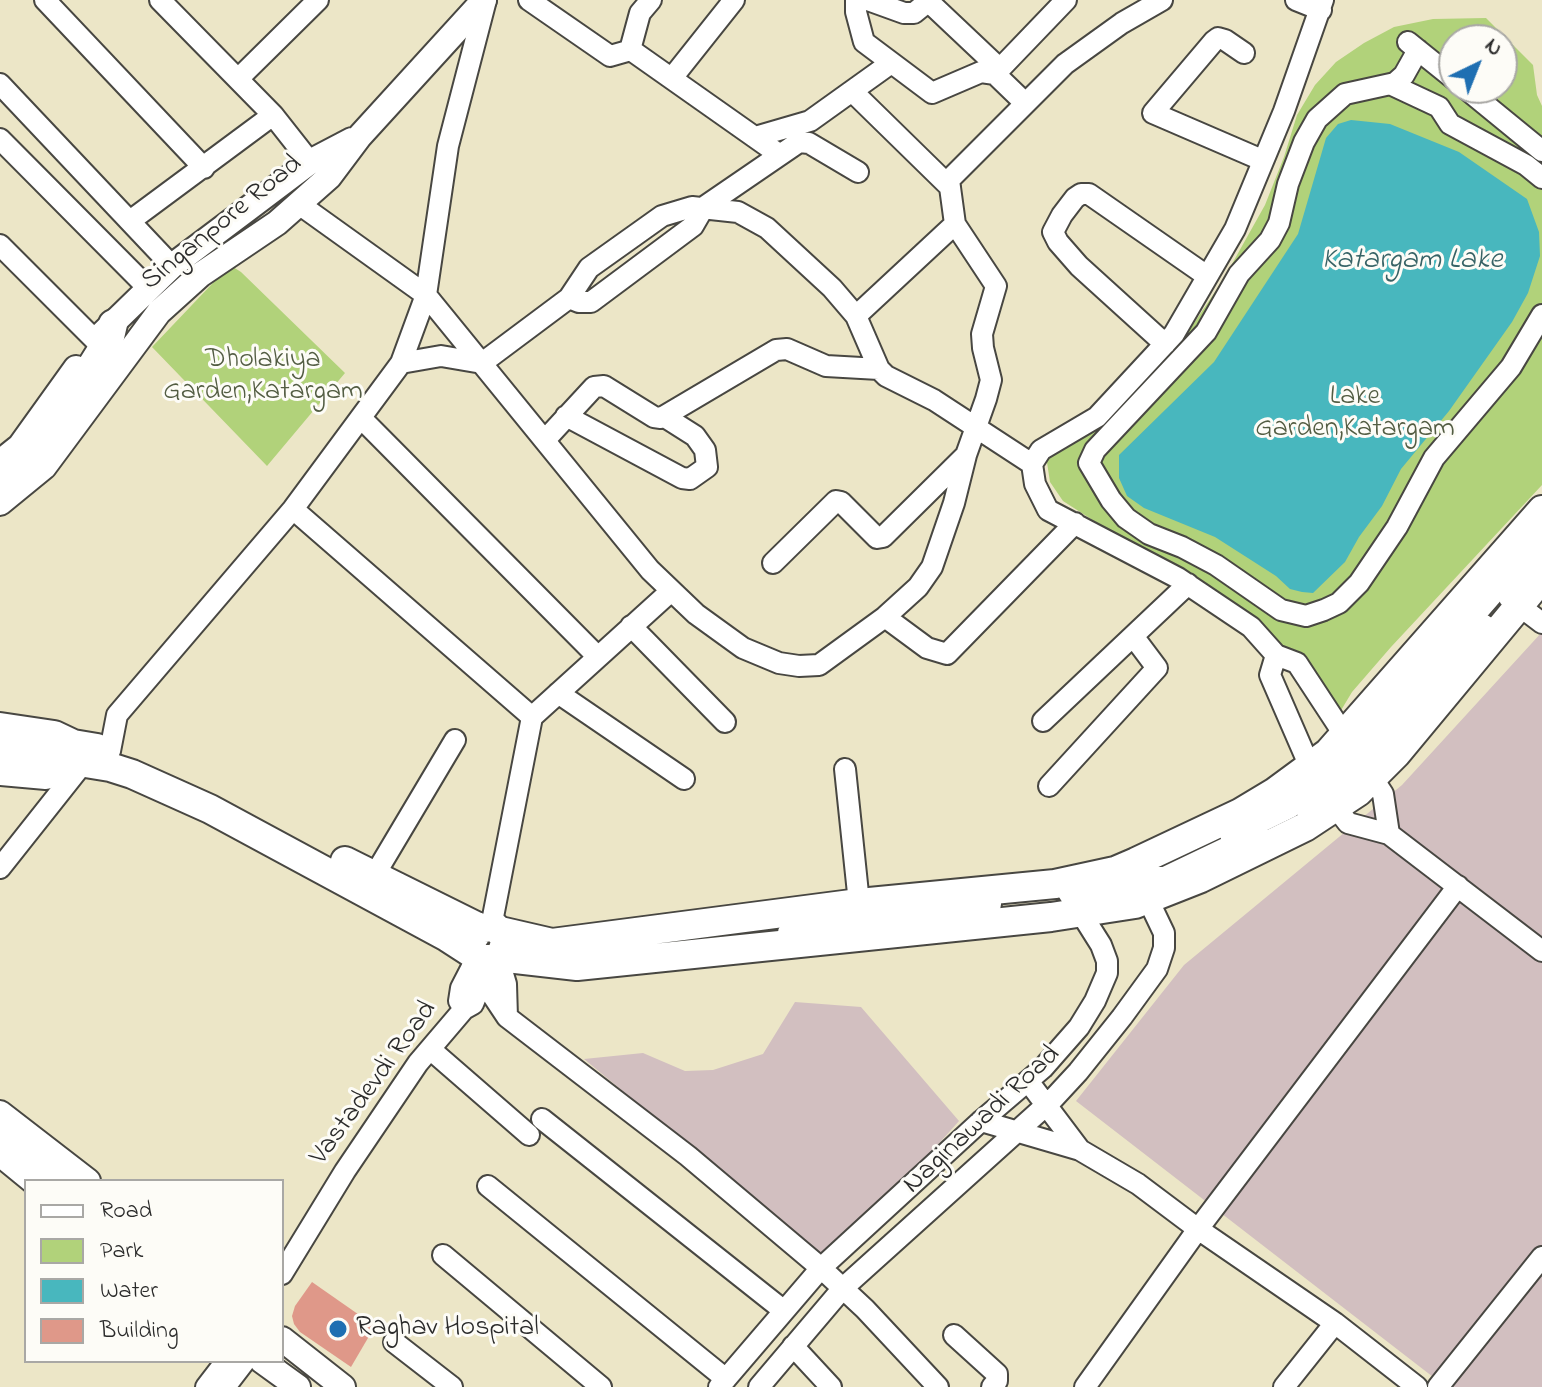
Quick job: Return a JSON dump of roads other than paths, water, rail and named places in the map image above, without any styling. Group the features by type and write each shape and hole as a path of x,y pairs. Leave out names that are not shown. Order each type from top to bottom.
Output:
{"highway":[{"path":"0,482 29,458 54,426 100,343"},
{"path":"0,735 132,774 487,945 549,953 859,903 1070,897 1111,909 1179,844 1240,813 1323,789 1359,758 1542,510"},
{"path":"549,953 577,966 1070,897 1140,881 1201,878 1305,827 1323,789 1359,758 1514,602 1542,578"},
{"path":"0,727 54,735 66,753"},
{"path":"0,749 66,753 110,751 131,756 202,786 374,876 487,945"},
{"path":"0,771 46,775 66,753"},
{"path":"0,1131 60,1179"}],"main road":[{"name":"Singanpore Road","path":"0,503 44,467 142,332 168,303 200,275 277,223 329,177 359,137 485,0"},
{"name":"Singanpore Road","path":"0,462 20,446 100,343 172,266 310,162 359,137"},
{"path":"1359,758 1542,535"},
{"path":"1514,602 1542,560"},
{"path":"549,953 575,957 811,931 822,923 1070,897"},
{"path":"0,1113 85,1179"},
{"path":"0,1154 31,1179"},
{"path":"284,1341 343,1387"},
{"path":"265,1363 298,1387"}],"street":[{"path":"45,0 204,168"},
{"path":"160,0 273,115 310,162"},
{"path":"238,79 318,0"},
{"path":"110,751 117,715 293,509 401,363 426,295 448,146 485,0"},
{"path":"529,0 610,56 630,50"},
{"path":"630,50 640,13 651,0"},
{"path":"672,78 734,0"},
{"path":"856,0 864,42 932,93 981,72 997,71 1066,0"},
{"path":"868,0 904,13 914,13 930,1 1025,103"},
{"path":"299,204 426,295 650,570 696,614 743,648 779,663 819,665 885,617 918,587 932,567 991,380 982,334 996,286 955,224 949,180 1065,64 1122,23 1162,0"},
{"path":"1296,0 1322,5 1284,111 1235,229 1174,334 1097,417 1041,450 1032,464 1035,484 1048,510 1188,584 1251,627 1276,655 1297,663 1383,794 1389,834"},
{"path":"1244,53 1218,38 1153,113 1262,160"},
{"path":"1438,66 1413,46 1404,75 1392,85 1345,94 1317,119 1304,142 1288,184 1279,223 1270,240 1239,274 1206,332 1095,450 1089,463 1126,518 1149,534 1216,565 1281,610 1306,616 1339,603 1359,583 1397,527 1434,458 1511,367 1542,315"},
{"path":"630,50 780,155"},
{"path":"755,137 810,121 891,63"},
{"path":"0,84 172,266"},
{"path":"1392,85 1439,107 1450,124 1526,165 1542,178"},
{"path":"857,96 950,187"},
{"path":"1485,104 1542,151"},
{"path":"130,221 273,115"},
{"path":"0,139 149,289"},
{"path":"569,298 591,302 693,226 704,207 804,141 858,172"},
{"path":"1165,344 1079,266 1058,242 1053,232 1062,215 1075,198 1089,194 1207,276"},
{"path":"401,363 441,356 482,363 569,298 589,268 662,216 676,210 704,207 738,212 767,228 832,288 856,316 879,369 886,376 934,400 1032,464"},
{"path":"856,316 955,224"},
{"path":"0,245 100,343"},
{"path":"545,440 588,390 599,386 604,386 654,417 665,417 776,350 787,349 826,366 879,369"},
{"path":"566,416 682,478 690,479 707,467 705,450 695,436 665,417"},
{"path":"362,419 598,657"},
{"path":"773,563 836,501 841,502 877,538 883,537 966,455"},
{"path":"293,509 532,717"},
{"path":"885,617 927,648 947,654 1075,523"},
{"path":"1043,721 1188,584"},
{"path":"671,591 532,717 487,945 506,984 507,1017 688,1156 821,1268 938,1387"},
{"path":"1514,602 1542,623"},
{"path":"631,626 725,722"},
{"path":"1049,786 1157,668 1133,636"},
{"path":"1276,655 1270,675 1323,789 1348,823 1389,834 1542,951"},
{"path":"558,693 684,779"},
{"path":"374,876 455,740"},
{"path":"0,868 66,753"},
{"path":"845,769 859,903"},
{"name":"Naginawadi Road","path":"759,1387 843,1288 1047,1105 1078,1072 1157,969 1164,948 1164,933 1140,881"},
{"path":"1085,1387 1198,1229 1458,886"},
{"name":"Naginawadi Road","path":"722,1383 821,1268 1043,1068 1079,1027 1107,973 1107,961 1101,945 1070,897"},
{"name":"Vastadevdi Road","path":"284,1271 345,1171 430,1049 478,996 487,945"},
{"path":"430,1049 783,1310"},
{"path":"1028,1081 1080,1150"},
{"path":"981,1121 1080,1150 1138,1184 1335,1323 1417,1387"},
{"path":"488,1186 722,1383"},
{"path":"443,1255 601,1387"},
{"path":"1438,1387 1542,1257"},
{"path":"1284,1387 1335,1323"},
{"path":"954,1335 997,1374 997,1381 992,1387"},
{"path":"394,1342 452,1387"},
{"path":"793,1346 831,1387"},
{"path":"206,1387 224,1363"},
{"path":"225,1387 243,1363"}],"water":[{"name":"Katargam Lake","path":"1351,120 1390,124 1459,152 1527,199 1539,232 1540,256 1528,293 1512,322 1449,411 1401,469 1382,506 1345,562 1313,593 1302,592 1290,589 1276,576 1215,537 1144,508 1127,496 1119,478 1119,455 1214,362 1298,234 1326,138 1338,124"}],"place":[{"name":"Raghav Hospital","path":"338,1329"}],"park label":[{"name":"Dholakiya Garden,Katargam","path":"263,377"},
{"name":"Lake Garden,Katargam","path":"1355,414"}]}
